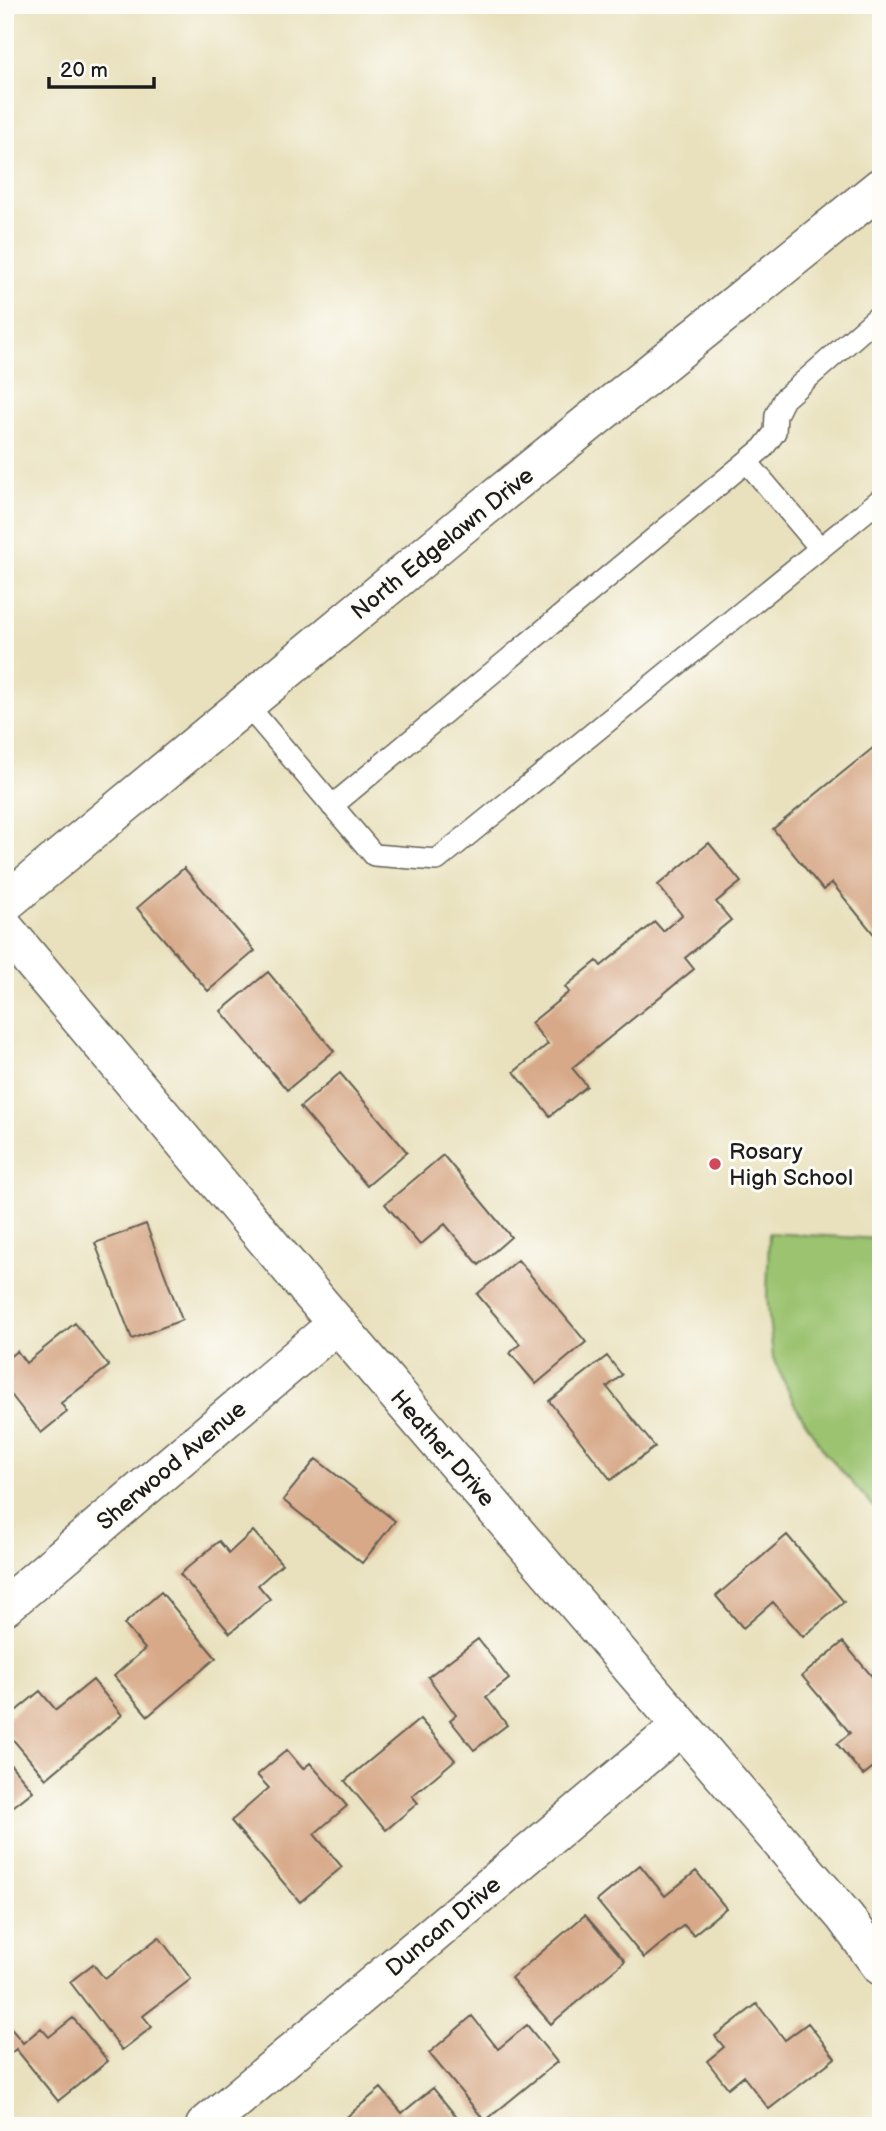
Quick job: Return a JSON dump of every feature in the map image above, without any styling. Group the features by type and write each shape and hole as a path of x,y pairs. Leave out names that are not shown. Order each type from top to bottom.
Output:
{"street":[{"name":"North Edgelawn Drive","path":"5,903 472,517 881,187"},
{"name":"Heather Drive","path":"5,929 337,1324 845,1917 881,1966"},
{"name":"Sherwood Avenue","path":"5,1606 337,1324"},
{"name":"Duncan Drive","path":"205,2126 681,1726"}],"lane":[{"path":"332,806 763,449 775,432 776,415 784,399 881,314"},
{"path":"747,462 820,548"},
{"path":"247,704 374,855 437,860 881,499"}],"green space":[{"path":"769,1233 881,1239 881,1515 825,1453 796,1407 773,1358 767,1296"}],"building":[{"path":"879,743 881,943 832,883 823,890 773,829"},
{"path":"709,843 741,882 716,902 731,920 685,958 694,969 572,1068 587,1086 550,1116 514,1072 548,1044 531,1023 569,992 565,987 597,961 601,966 655,922 663,931 682,915 658,885"},
{"path":"184,868 255,951 208,991 137,908"},
{"path":"268,972 334,1051 287,1090 221,1011"},
{"path":"340,1073 407,1152 367,1186 300,1107"},
{"path":"443,1155 511,1237 479,1265 445,1224 420,1245 385,1204"},
{"path":"146,1224 182,1320 132,1339 95,1243"},
{"path":"518,1260 586,1342 536,1384 510,1353 520,1344 477,1294"},
{"path":"75,1323 109,1366 61,1403 67,1412 41,1433 5,1387 5,1360 17,1351 26,1363"},
{"path":"607,1356 622,1375 607,1387 655,1447 611,1480 549,1401"},
{"path":"316,1459 395,1521 362,1563 283,1500"},
{"path":"253,1531 282,1564 258,1585 270,1599 230,1633 180,1574 219,1541 229,1553"},
{"path":"787,1535 844,1602 803,1637 773,1602 743,1628 716,1596"},
{"path":"161,1592 216,1658 148,1716 114,1676 145,1649 124,1624"},
{"path":"478,1639 509,1679 486,1697 507,1725 474,1750 450,1720 456,1715 428,1677"},
{"path":"843,1642 881,1687 881,1761 863,1775 837,1744 850,1733 802,1676"},
{"path":"93,1680 122,1715 46,1779 5,1730 5,1720 40,1691 56,1710"},
{"path":"420,1719 455,1760 412,1796 418,1803 386,1830 345,1781"},
{"path":"287,1750 303,1769 310,1763 347,1806 314,1834 342,1867 300,1902 231,1821 269,1788 257,1775"},
{"path":"5,1758 33,1791 5,1813"},
{"path":"640,1865 665,1896 696,1871 726,1908 693,1935 684,1925 644,1958 597,1901"},
{"path":"585,1915 625,1961 551,2024 511,1978"},
{"path":"159,1937 191,1979 143,2016 152,2027 122,2050 70,1982 93,1964 105,1979"},
{"path":"757,2004 785,2040 808,2023 835,2058 769,2109 743,2076 728,2088 707,2061 724,2047 715,2036"},
{"path":"472,2016 498,2049 527,2025 557,2062 485,2121 429,2053"},
{"path":"73,2018 108,2061 58,2101 16,2049 5,2058 5,2021 23,2043 41,2028 49,2037"},
{"path":"381,2088 402,2113 433,2088 464,2126 346,2126 342,2121"}],"place":[{"name":"Rosary High School","path":"715,1164"}]}
